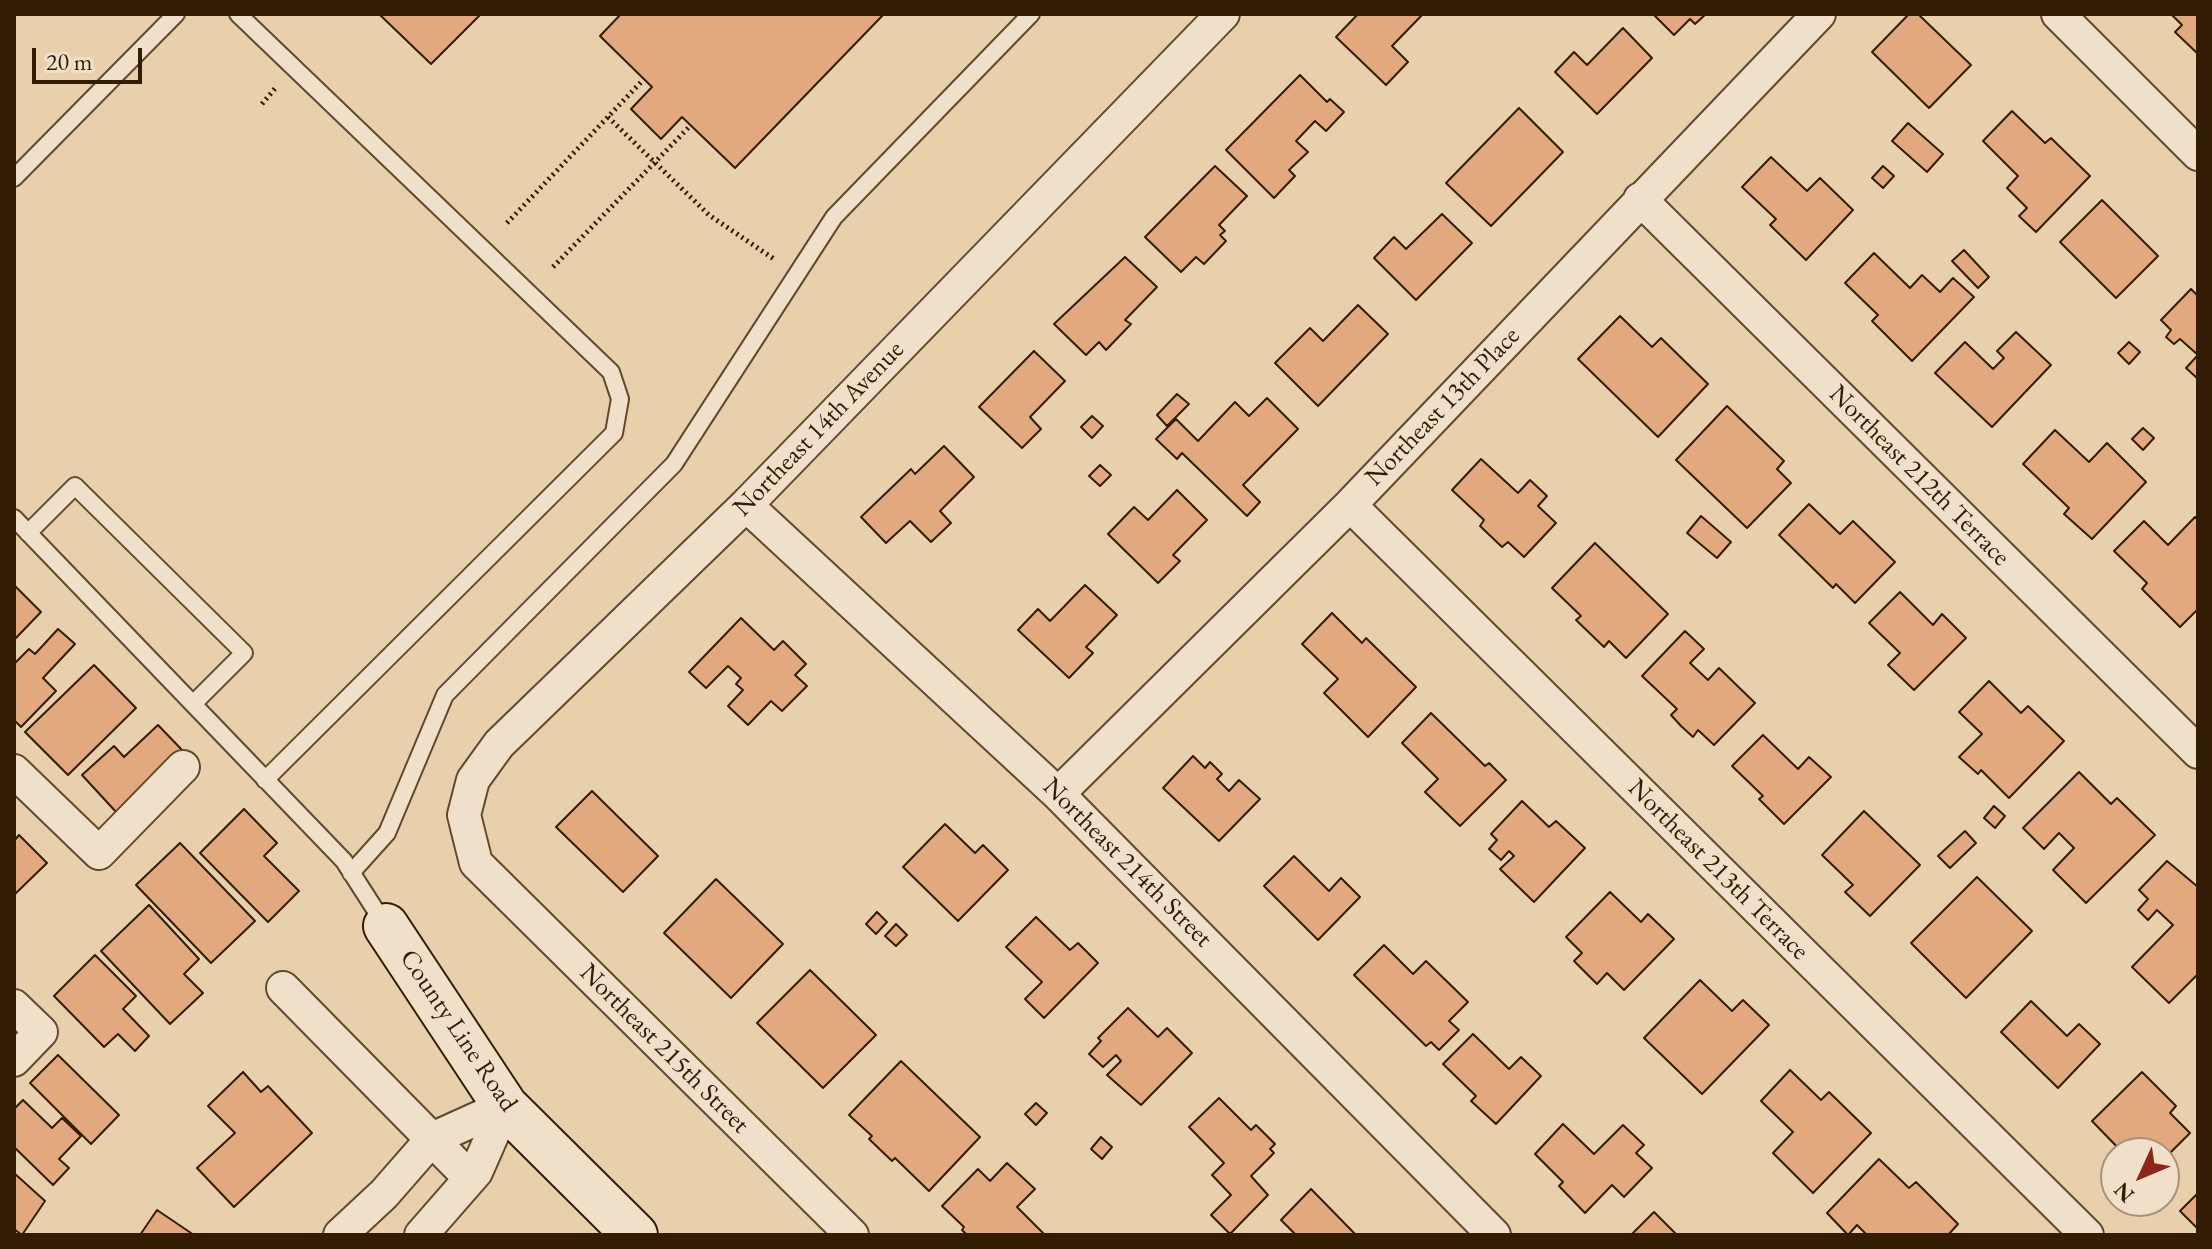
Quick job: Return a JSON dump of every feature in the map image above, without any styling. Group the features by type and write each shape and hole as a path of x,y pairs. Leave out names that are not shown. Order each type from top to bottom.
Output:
{"street":[{"name":"Northeast 14th Avenue","path":"476,863 464,815 473,780 499,744 746,505 1223,14"},
{"name":"Northeast 13th Place","path":"1058,794 1350,505 1819,14"},
{"path":"2058,14 2198,154"},
{"name":"Northeast 212th Terrace","path":"1640,199 2198,752"},
{"name":"Northeast 214th Street","path":"746,505 1058,794 1494,1235"},
{"name":"Northeast 213th Terrace","path":"1350,505 2087,1235"},
{"path":"14,771 99,853 183,767"},
{"name":"Northeast 215th Street","path":"476,863 852,1235"},
{"name":"County Line Road","path":"386,926 505,1106 635,1235"},
{"path":"283,988 470,1178"},
{"path":"14,1006 41,1032 14,1060"},
{"path":"340,1235 384,1194 432,1139 505,1106"},
{"path":"421,1235 470,1178 505,1106"}],"lane":[{"path":"14,178 176,14"},
{"path":"238,14 611,372 620,399 614,433 265,780"},
{"path":"351,873 387,833 445,695 674,464 834,217 1031,14"},
{"path":"28,533 75,486 244,653 193,704"},
{"path":"14,518 351,873 386,926"}],"path":[{"path":"507,223 644,79"},
{"path":"608,117 709,215 774,259"},
{"path":"553,267 691,125"}],"building":[{"path":"379,14 481,14 431,64"},
{"path":"621,14 884,14 735,168 682,117 661,139 631,109 652,87 600,36"},
{"path":"1358,14 1423,14 1392,46 1408,62 1386,85 1336,37"},
{"path":"1653,14 1706,14 1695,24 1690,19 1674,35"},
{"path":"1909,14 1918,14 1971,65 1929,108 1872,52"},
{"path":"2171,14 2198,14 2198,54 2175,32 2182,25"},
{"path":"1623,28 1652,58 1597,114 1555,72 1574,52 1587,65"},
{"path":"1300,75 1327,102 1330,99 1344,112 1326,131 1315,121 1296,141 1308,152 1289,170 1295,176 1274,198 1226,150"},
{"path":"1519,108 1563,152 1491,226 1446,183"},
{"path":"2012,111 2045,143 2051,138 2090,176 2036,232 2019,216 2027,208 2007,188 2018,176 1983,141"},
{"path":"1908,123 1943,154 1927,172 1892,141"},
{"path":"1771,157 1807,191 1820,178 1853,210 1806,260 1770,225 1776,219 1742,187"},
{"path":"1215,166 1247,196 1219,225 1225,231 1220,235 1226,241 1204,264 1196,257 1181,272 1145,237"},
{"path":"1883,166 1894,176 1883,188 1872,178"},
{"path":"2102,200 2158,256 2116,298 2060,242"},
{"path":"1442,214 1472,243 1416,300 1374,258 1394,237 1406,249"},
{"path":"1964,250 1989,277 1978,288 1952,261"},
{"path":"1874,253 1910,288 1922,275 1940,292 1953,278 1974,297 1912,361 1872,321 1878,315 1845,283"},
{"path":"1125,257 1157,287 1125,320 1131,324 1106,350 1099,342 1086,355 1054,324"},
{"path":"2191,289 2198,296 2198,355 2180,339 2174,344 2166,337 2171,330 2161,320"},
{"path":"1358,305 1388,334 1318,406 1275,363 1310,328 1323,341"},
{"path":"1620,316 1652,347 1661,338 1708,384 1658,437 1578,359"},
{"path":"2016,332 2051,365 1992,427 1935,373 1965,342 1993,369 2004,358 1997,351"},
{"path":"2129,342 2140,352 2129,364 2118,353"},
{"path":"1034,351 1065,381 1030,417 1041,429 1022,448 979,407"},
{"path":"2198,355 2198,379 2186,368"},
{"path":"1177,394 1189,404 1167,426 1157,415"},
{"path":"1267,398 1298,429 1243,485 1260,502 1247,516 1182,453 1177,459 1156,439 1176,419 1198,441 1235,402 1249,416"},
{"path":"1727,406 1784,461 1777,469 1791,483 1747,528 1676,460"},
{"path":"1092,416 1103,426 1092,438 1081,427"},
{"path":"2143,428 2154,438 2143,450 2132,439"},
{"path":"2055,430 2089,462 2107,443 2146,482 2092,539 2064,514 2069,508 2023,464"},
{"path":"944,446 974,477 940,511 951,523 931,542 910,521 886,543 861,517 911,469 915,474"},
{"path":"1481,459 1518,493 1530,480 1547,496 1538,506 1556,523 1524,557 1508,542 1502,547 1480,526 1484,520 1452,490"},
{"path":"1100,465 1111,475 1100,486 1089,476"},
{"path":"1177,490 1207,520 1173,555 1180,561 1158,583 1108,534 1134,507 1148,520"},
{"path":"1809,504 1840,534 1853,521 1895,562 1855,603 1836,584 1833,588 1779,535"},
{"path":"1701,516 1731,542 1717,558 1687,533"},
{"path":"2195,517 2198,520 2198,609 2180,627 2142,589 2147,583 2114,551 2144,521 2168,545"},
{"path":"1595,543 1668,614 1626,658 1609,641 1604,647 1576,620 1581,616 1552,588"},
{"path":"14,585 41,612 14,640"},
{"path":"1085,585 1117,615 1086,647 1093,653 1069,678 1018,630 1038,609 1050,621"},
{"path":"1900,592 1933,625 1942,614 1966,638 1914,690 1888,665 1900,653 1869,623"},
{"path":"1332,613 1362,643 1366,638 1416,687 1368,737 1324,693 1338,679 1302,644"},
{"path":"741,618 774,650 783,641 806,664 795,675 807,686 782,711 771,701 748,725 728,706 743,690 736,684 741,678 728,666 706,688 689,672"},
{"path":"58,629 75,644 43,678 56,691 21,727 14,720 14,664 29,649 35,654"},
{"path":"1685,631 1704,649 1690,663 1708,680 1719,668 1755,703 1714,745 1698,730 1693,737 1681,726 1671,715 1677,709 1642,676"},
{"path":"94,665 136,708 68,775 25,732"},
{"path":"1989,681 2021,713 2028,706 2064,741 2009,798 1981,770 1978,774 1959,757 1982,734 1959,712"},
{"path":"1431,713 1485,766 1489,763 1506,780 1460,826 1425,792 1438,779 1402,743"},
{"path":"158,725 183,751 117,813 82,775 114,746 124,757"},
{"path":"1763,735 1798,769 1809,757 1831,777 1784,824 1759,799 1763,796 1732,766"},
{"path":"1193,756 1205,768 1210,762 1222,774 1217,779 1229,791 1239,780 1260,799 1219,841 1163,788"},
{"path":"2079,772 2111,804 2117,798 2155,835 2086,903 2053,870 2074,848 2059,833 2044,849 2023,828"},
{"path":"592,791 658,856 623,892 556,827"},
{"path":"1522,801 1549,827 1556,821 1585,848 1534,902 1500,869 1514,856 1509,851 1501,860 1489,849 1497,840 1491,834"},
{"path":"1994,806 2005,816 1995,828 1984,818"},
{"path":"244,809 277,843 264,856 299,891 268,922 200,853"},
{"path":"1864,811 1920,865 1870,916 1845,892 1853,885 1822,855"},
{"path":"945,824 975,853 983,845 1008,870 958,921 903,867"},
{"path":"1965,831 1976,843 1950,868 1938,856"},
{"path":"19,835 47,863 14,895 14,841"},
{"path":"180,843 255,921 211,963 136,885"},
{"path":"1294,856 1329,891 1341,878 1360,897 1318,940 1264,886"},
{"path":"2167,861 2198,887 2198,974 2169,1003 2132,967 2173,925 2157,910 2148,920 2138,910 2148,899 2139,890"},
{"path":"1977,877 2032,931 1966,998 1911,943"},
{"path":"716,879 783,944 731,998 664,933"},
{"path":"1610,892 1641,922 1648,914 1674,939 1624,990 1607,973 1597,984 1574,961 1582,953 1566,937"},
{"path":"149,905 199,959 184,974 203,993 170,1024 101,951"},
{"path":"877,912 887,922 876,934 866,924"},
{"path":"1036,917 1070,950 1078,943 1098,963 1044,1018 1025,999 1042,982 1006,947"},
{"path":"896,924 907,935 896,946 885,936"},
{"path":"1384,945 1413,974 1426,961 1468,1002 1449,1021 1459,1030 1439,1050 1431,1042 1426,1046 1354,975"},
{"path":"95,955 136,996 123,1009 149,1036 135,1051 118,1034 104,1047 54,996"},
{"path":"810,970 876,1035 823,1088 757,1023"},
{"path":"1700,980 1732,1011 1743,1000 1769,1025 1702,1094 1644,1038"},
{"path":"2031,1001 2067,1036 2079,1024 2100,1044 2058,1088 2001,1032"},
{"path":"1128,1008 1158,1037 1167,1028 1192,1053 1141,1105 1107,1075 1121,1061 1116,1055 1103,1067 1089,1054 1101,1041 1098,1038"},
{"path":"1473,1034 1509,1069 1521,1057 1541,1076 1496,1124 1471,1101 1476,1096 1443,1064"},
{"path":"58,1055 119,1115 91,1144 30,1083"},
{"path":"901,1061 980,1137 929,1191 895,1158 892,1161 869,1139 872,1136 849,1115"},
{"path":"1790,1070 1821,1100 1829,1092 1871,1133 1813,1193 1773,1153 1793,1132 1761,1101"},
{"path":"243,1072 261,1092 268,1086 312,1133 234,1207 197,1168 235,1133 208,1106"},
{"path":"2142,1072 2176,1106 2170,1113 2190,1133 2180,1143 2180,1137 2108,1137 2092,1121"},
{"path":"1219,1098 1251,1130 1256,1125 1275,1144 1270,1149 1274,1153 1251,1176 1268,1195 1230,1234 1211,1215 1231,1195 1212,1175 1224,1163 1189,1127"},
{"path":"23,1100 52,1128 62,1118 81,1136 59,1159 69,1168 53,1185 14,1147 14,1109"},
{"path":"1036,1103 1047,1113 1036,1125 1025,1114"},
{"path":"1563,1124 1594,1154 1623,1125 1644,1145 1636,1153 1652,1168 1624,1197 1612,1185 1585,1213 1559,1186 1563,1182 1535,1154"},
{"path":"1101,1137 1112,1147 1102,1159 1091,1149"},
{"path":"1879,1159 1909,1188 1916,1182 1958,1224 1948,1235 1867,1235 1857,1225 1848,1235 1827,1213"},
{"path":"1007,1163 1035,1189 1017,1207 1044,1234 967,1235 962,1230 964,1227 942,1206 978,1169 990,1181"},
{"path":"14,1173 45,1201 22,1235 14,1229"},
{"path":"1311,1189 1356,1235 1296,1235 1281,1220"},
{"path":"2198,1193 2198,1229 2180,1211"},
{"path":"157,1210 194,1235 140,1235"},
{"path":"1654,1212 1677,1235 1631,1235"}]}
